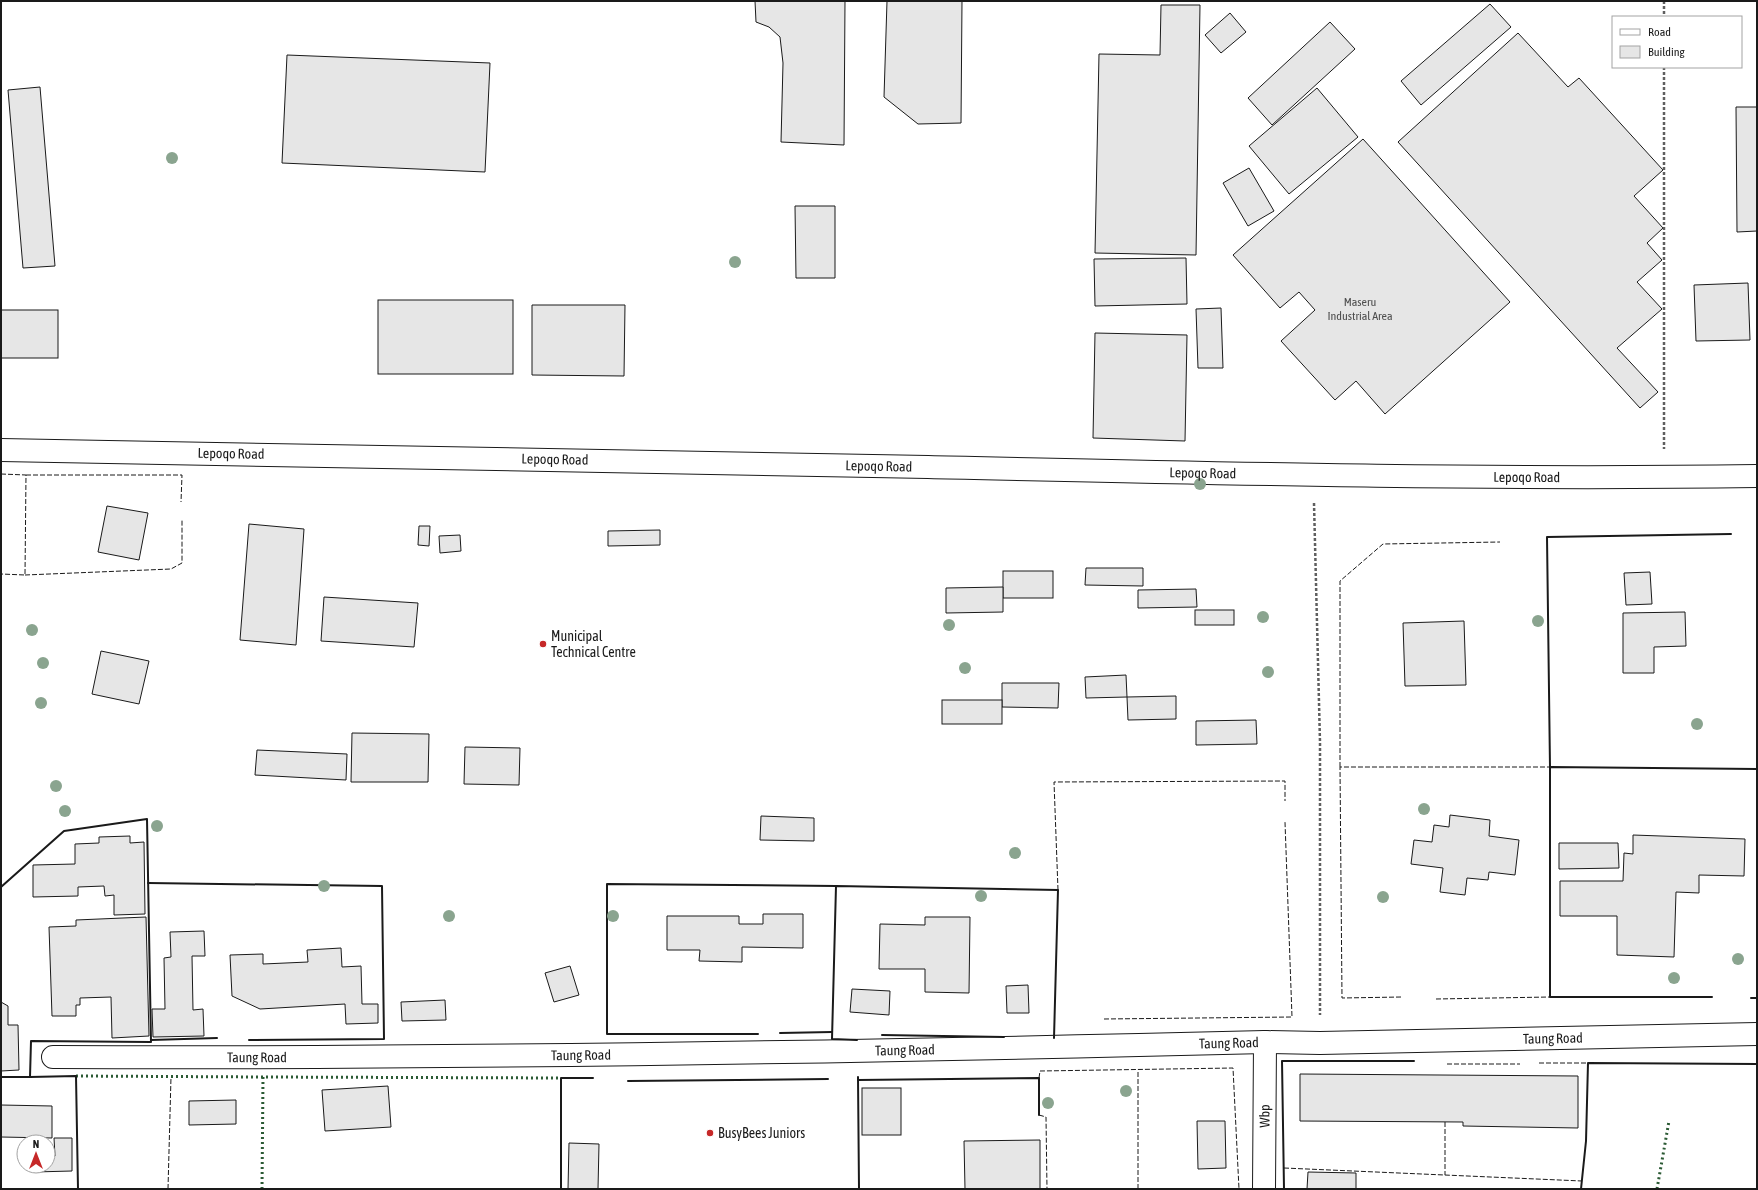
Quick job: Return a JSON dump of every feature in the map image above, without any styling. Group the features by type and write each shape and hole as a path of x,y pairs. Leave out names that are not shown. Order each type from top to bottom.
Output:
{"street":[{"name":"Lepoqo Road","path":"1,450 389,455 1313,474 1664,477 1757,476"},
{"name":"Taung Road","path":"53,1057 385,1057 748,1053 1265,1042 1320,1043 1757,1034"},
{"name":"Wbp","path":"1264,1189 1265,1042"}],"path":[{"path":"1664,1 1664,16"},
{"path":"1664,68 1664,477"},
{"path":"1313,474 1320,742 1320,1043"}],"building":[{"path":"755,1 845,1 844,145 781,142 783,63 780,37 769,27 756,22"},
{"path":"887,1 962,1 961,123 918,124 884,97"},
{"path":"1490,4 1511,27 1421,105 1401,81"},
{"path":"1161,5 1200,5 1196,255 1095,253 1099,54 1160,55"},
{"path":"1230,13 1246,32 1221,53 1205,35"},
{"path":"1330,22 1355,49 1272,125 1248,98"},
{"path":"1518,33 1568,87 1579,78 1663,170 1634,196 1663,228 1647,243 1662,260 1637,282 1662,309 1617,348 1658,392 1640,408 1398,142"},
{"path":"287,55 490,63 485,172 282,163"},
{"path":"40,87 55,266 23,268 8,90"},
{"path":"1317,88 1358,137 1289,194 1249,146"},
{"path":"1736,107 1757,107 1757,231 1737,232"},
{"path":"1363,139 1510,302 1385,414 1356,381 1335,400 1281,341 1315,310 1299,292 1280,308 1233,255"},
{"path":"1249,168 1274,211 1248,226 1223,183"},
{"path":"795,206 835,206 835,278 796,278"},
{"path":"1186,258 1187,304 1095,306 1094,259"},
{"path":"1748,283 1750,340 1696,341 1694,285"},
{"path":"378,300 513,300 513,374 378,374"},
{"path":"532,305 625,305 624,376 532,375"},
{"path":"1221,308 1223,368 1198,368 1196,309"},
{"path":"1,310 58,310 58,358 1,358"},
{"path":"1095,333 1187,335 1185,441 1093,438"},
{"path":"107,506 148,513 139,560 98,552"},
{"path":"249,524 304,529 296,645 240,640"},
{"path":"419,526 430,526 429,546 418,545"},
{"path":"660,530 660,545 608,546 608,531"},
{"path":"460,535 461,551 440,553 439,536"},
{"path":"1086,568 1143,568 1143,586 1085,585"},
{"path":"1003,571 1053,571 1053,598 1003,598"},
{"path":"1650,572 1652,604 1626,605 1624,573"},
{"path":"1003,587 1003,612 946,613 946,588"},
{"path":"1196,589 1197,607 1138,608 1138,590"},
{"path":"324,597 418,603 414,647 321,641"},
{"path":"1195,610 1234,610 1234,625 1195,625"},
{"path":"1685,612 1686,646 1654,647 1654,673 1623,673 1623,613"},
{"path":"1464,621 1466,685 1405,686 1403,623"},
{"path":"101,651 149,661 139,704 92,694"},
{"path":"1126,675 1127,697 1086,698 1085,677"},
{"path":"1002,683 1059,683 1058,708 1002,707"},
{"path":"1176,696 1176,719 1128,720 1127,697"},
{"path":"942,700 1002,700 1002,724 942,724"},
{"path":"1256,720 1257,744 1196,745 1196,721"},
{"path":"352,733 429,734 428,782 351,782"},
{"path":"465,747 520,748 519,785 464,784"},
{"path":"257,750 347,754 346,780 255,775"},
{"path":"1450,815 1490,820 1489,836 1519,840 1515,875 1489,872 1488,880 1467,878 1465,895 1440,892 1443,868 1411,864 1414,840 1432,842 1434,825 1449,827"},
{"path":"761,816 814,818 814,841 760,840"},
{"path":"1633,835 1745,839 1744,876 1699,875 1699,893 1676,892 1674,957 1617,955 1617,916 1560,916 1560,881 1623,881 1624,853 1633,854"},
{"path":"130,836 130,843 144,842 145,914 114,915 114,895 105,896 104,886 78,887 78,896 33,897 33,865 75,864 75,844 99,843 99,837"},
{"path":"1559,843 1618,843 1619,868 1559,869"},
{"path":"763,914 803,914 803,948 742,947 742,962 699,961 700,950 667,950 667,916 739,916 739,924 763,924"},
{"path":"146,917 149,1036 112,1038 111,997 80,998 80,1005 76,1005 76,1016 52,1016 49,927 76,926 76,920"},
{"path":"925,917 970,917 969,993 925,992 925,969 879,969 880,924 925,925"},
{"path":"204,931 205,956 192,956 193,1010 203,1009 204,1036 153,1037 152,1009 165,1009 164,958 171,957 170,932"},
{"path":"341,948 342,967 361,966 362,1004 378,1004 378,1023 346,1024 345,1004 260,1009 232,996 230,955 263,954 263,964 308,962 307,950"},
{"path":"570,966 579,995 554,1002 545,973"},
{"path":"1028,985 1029,1013 1007,1013 1006,986"},
{"path":"852,989 890,991 889,1015 850,1012"},
{"path":"445,1000 446,1020 402,1021 401,1002"},
{"path":"1,1002 8,1006 8,1025 18,1025 19,1070 1,1071"},
{"path":"1300,1074 1578,1076 1578,1128 1463,1126 1463,1122 1300,1121"},
{"path":"388,1086 391,1127 325,1131 322,1090"},
{"path":"862,1088 901,1088 901,1135 862,1135"},
{"path":"236,1100 236,1124 189,1125 189,1101"},
{"path":"1,1105 52,1106 52,1134 16,1134 16,1137 1,1137"},
{"path":"1197,1121 1225,1121 1226,1168 1198,1169"},
{"path":"56,1138 72,1138 72,1171 56,1171"},
{"path":"1040,1140 1040,1189 965,1189 964,1141"},
{"path":"569,1143 599,1144 598,1189 568,1189"},
{"path":"1308,1172 1356,1173 1356,1189 1307,1189"}],"hedge":[{"path":"76,1076 263,1077"},
{"path":"262,1189 263,1077 561,1078"},
{"path":"1657,1189 1669,1121"}],"fence":[{"path":"1,474 26,475 25,575 1,574"},
{"path":"26,475 182,475 181,502"},
{"path":"25,575 171,569 182,563 182,519"},
{"path":"1340,767 1340,581 1383,544 1500,542"},
{"path":"1401,997 1342,998 1340,767 1550,767"},
{"path":"1058,890 1054,782 1285,781 1285,801"},
{"path":"1104,1019 1292,1017 1285,822"},
{"path":"1436,999 1550,997"},
{"path":"1539,1063 1588,1063"},
{"path":"1447,1064 1520,1064"},
{"path":"1039,1078 1040,1071 1233,1068 1239,1189"},
{"path":"1138,1070 1138,1189"},
{"path":"168,1189 171,1077"},
{"path":"1039,1115 1046,1117 1047,1189"},
{"path":"1445,1122 1445,1175"},
{"path":"1284,1168 1582,1181"}],"wall":[{"path":"1550,767 1547,537 1731,534"},
{"path":"1712,997 1550,997 1550,767 1757,769"},
{"path":"1,887 64,831 147,819 151,1042 31,1041 30,1077 1,1077"},
{"path":"148,883 382,886 384,1039 249,1040"},
{"path":"758,1034 607,1034 607,884 836,886"},
{"path":"857,1040 832,1039 836,886 1058,890 1054,1038"},
{"path":"1751,998 1757,998"},
{"path":"780,1033 832,1032"},
{"path":"882,1035 1004,1037"},
{"path":"151,1040 217,1038"},
{"path":"1284,1189 1282,1061 1414,1061"},
{"path":"1581,1189 1586,1141 1588,1063 1757,1064"},
{"path":"30,1077 76,1076 78,1189"},
{"path":"858,1077 859,1189"},
{"path":"561,1189 561,1078 593,1078"},
{"path":"858,1080 1039,1078 1039,1115"},
{"path":"628,1081 828,1079"}],"place":[{"name":"Municipal Technical Centre","path":"543,644"},
{"name":"BusyBees Juniors","path":"710,1133"}]}
